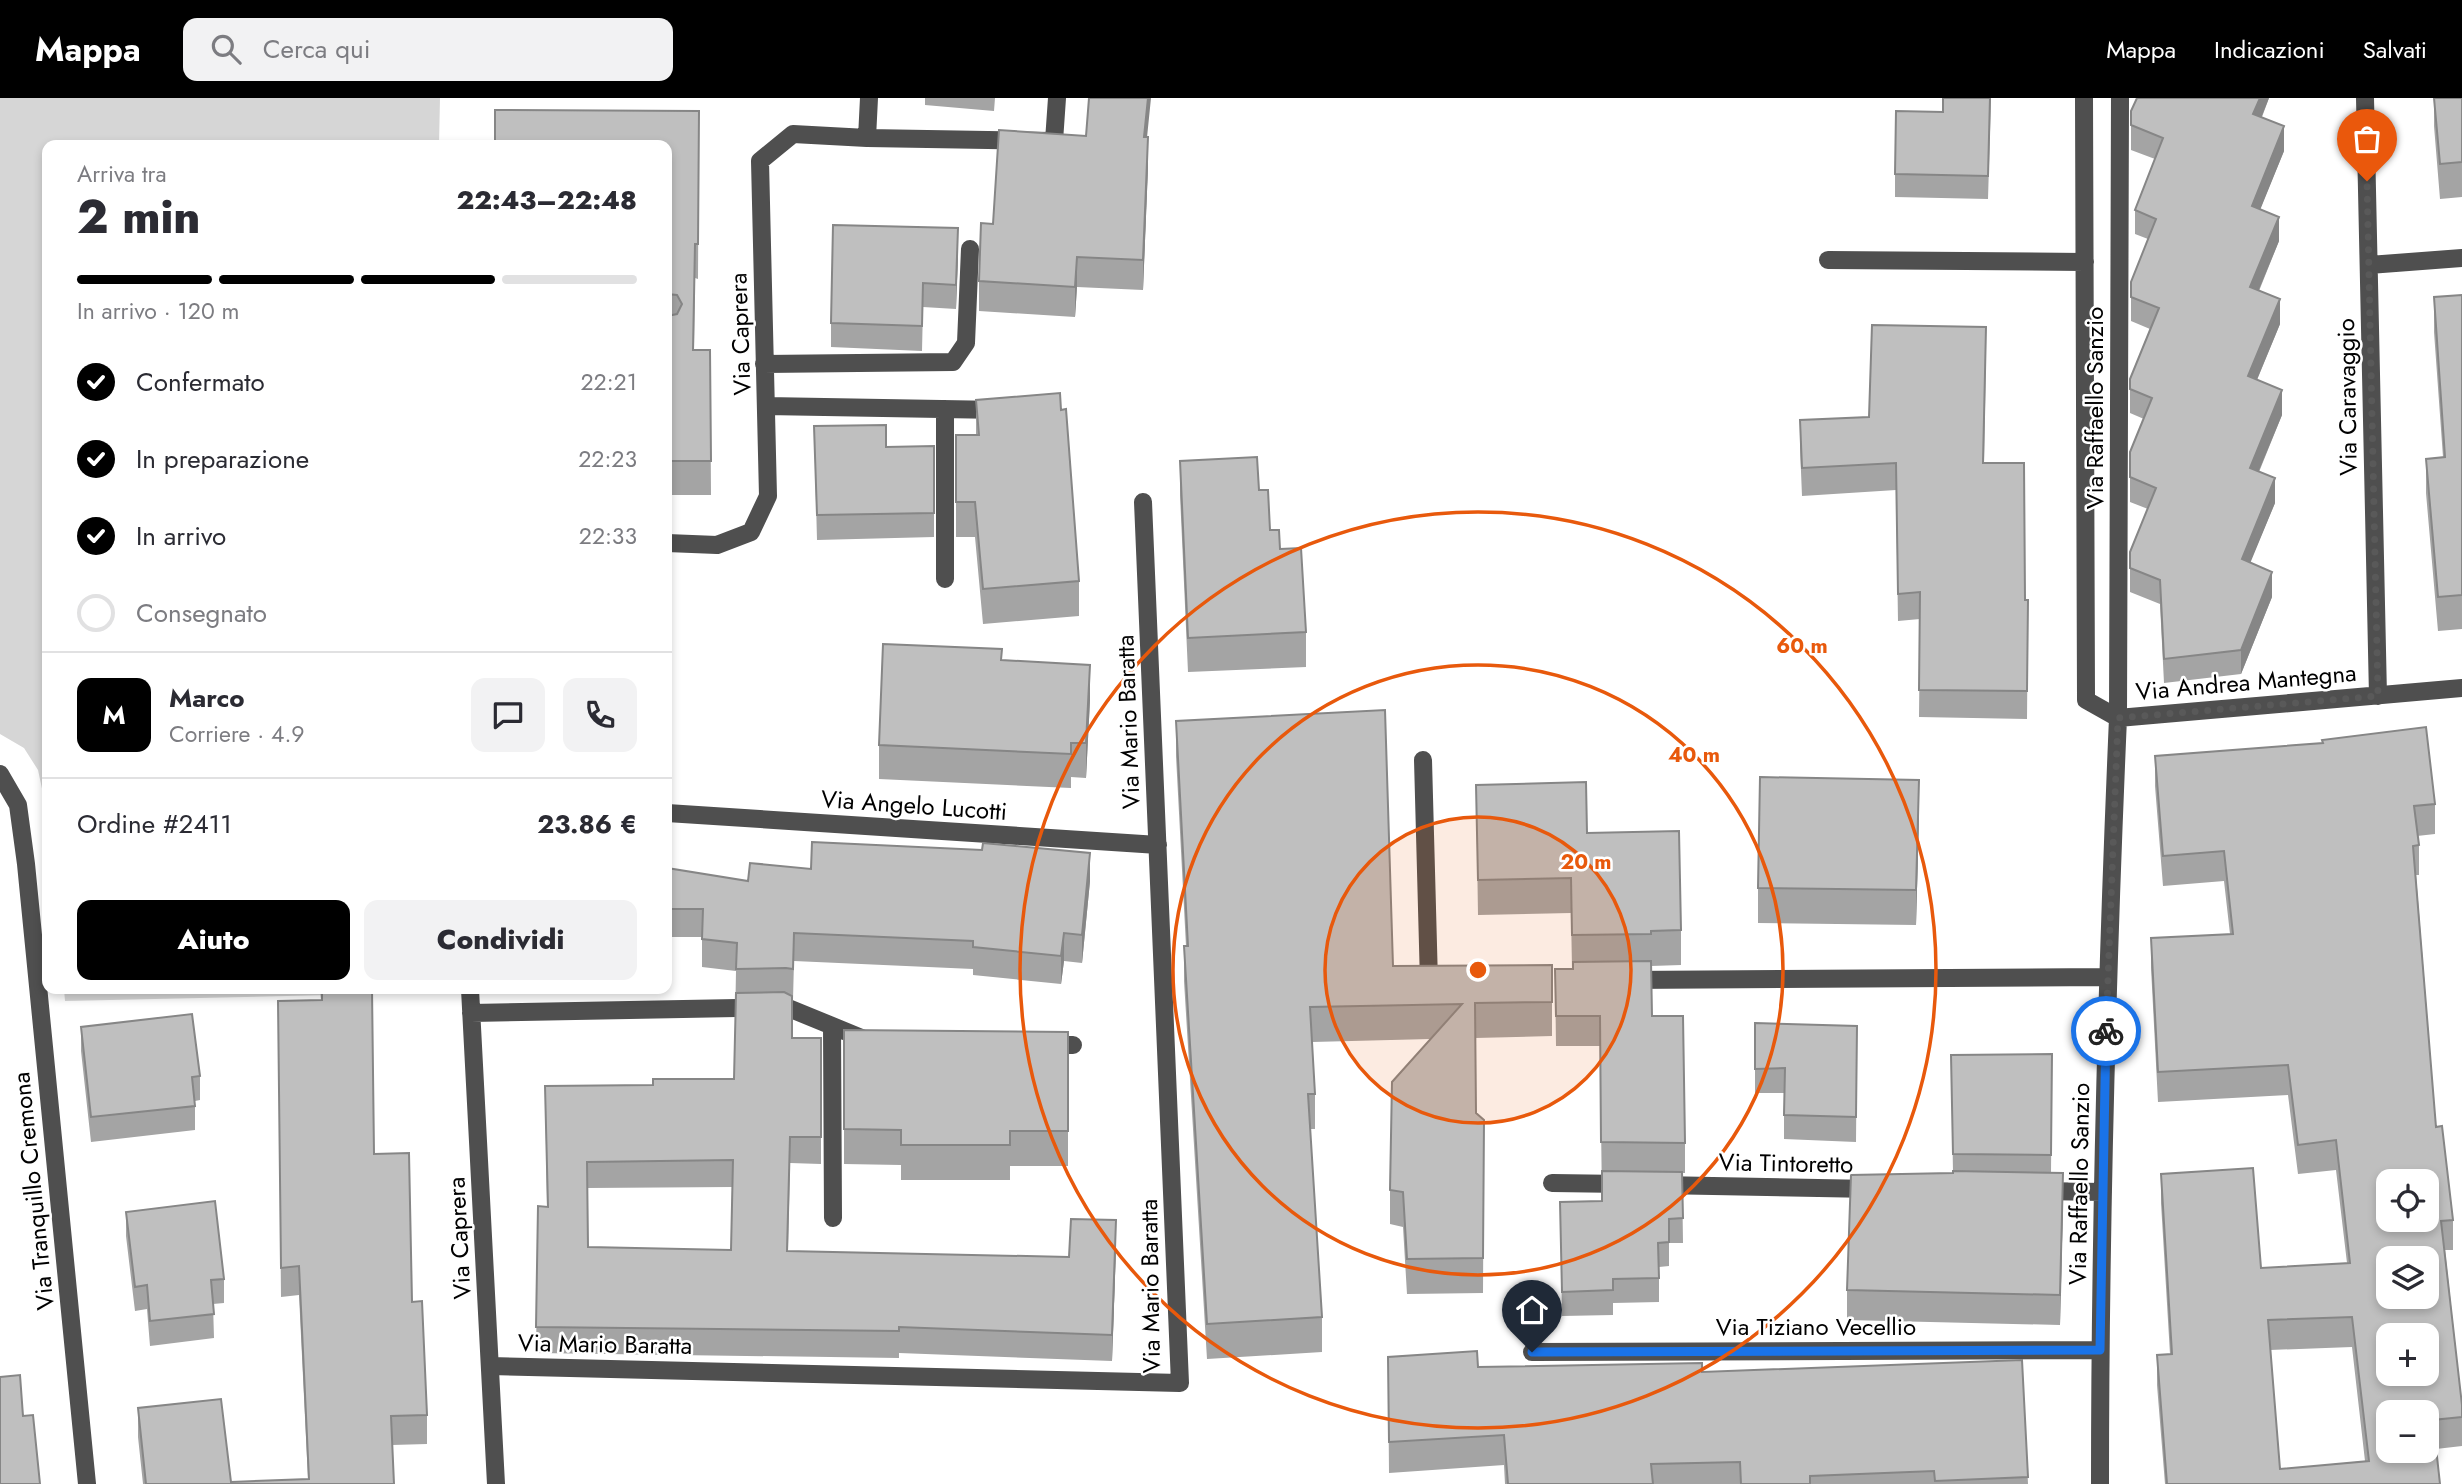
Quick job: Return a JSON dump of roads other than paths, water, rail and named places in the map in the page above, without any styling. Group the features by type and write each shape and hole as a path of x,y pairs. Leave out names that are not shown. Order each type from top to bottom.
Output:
{"street":[{"path":"869,98 867,138 1054,141 1057,98"},
{"name":"Via Raffaello Sanzio","path":"2084,98 2086,700 2118,718"},
{"name":"Via Raffaello Sanzio","path":"2100,1484 2107,976 2118,718 2120,98"},
{"name":"Via Caravaggio","path":"2365,98 2378,696"},
{"name":"Via Caprera","path":"672,543 717,545 751,532 768,496 760,161 793,134 867,138"},
{"path":"764,363 953,362 966,343 971,249"},
{"path":"2369,264 2462,258"},
{"path":"1828,260 2085,262"},
{"path":"766,406 1013,410"},
{"path":"945,409 945,579"},
{"name":"Via Mario Baratta","path":"490,1366 1180,1383 1143,502"},
{"name":"Via Andrea Mantegna","path":"2118,718 2462,688"},
{"path":"1423,760 1429,982 1457,982"},
{"name":"Via Tranquillo Cremona","path":"0,774 18,805 26,864 87,1484"},
{"name":"Via Angelo Lucotti","path":"672,813 1158,845"},
{"path":"1609,981 2107,976"},
{"name":"Via Caprera","path":"470,994 496,1484"},
{"path":"471,1013 786,1007 878,1045"},
{"path":"832,1026 833,1218"},
{"path":"1031,1045 1073,1045"},
{"name":"Via Tintoretto","path":"1552,1183 1883,1189"},
{"path":"2021,1191 2103,1192"},
{"name":"Via Tiziano Vecellio","path":"1532,1352 2100,1350"}]}
